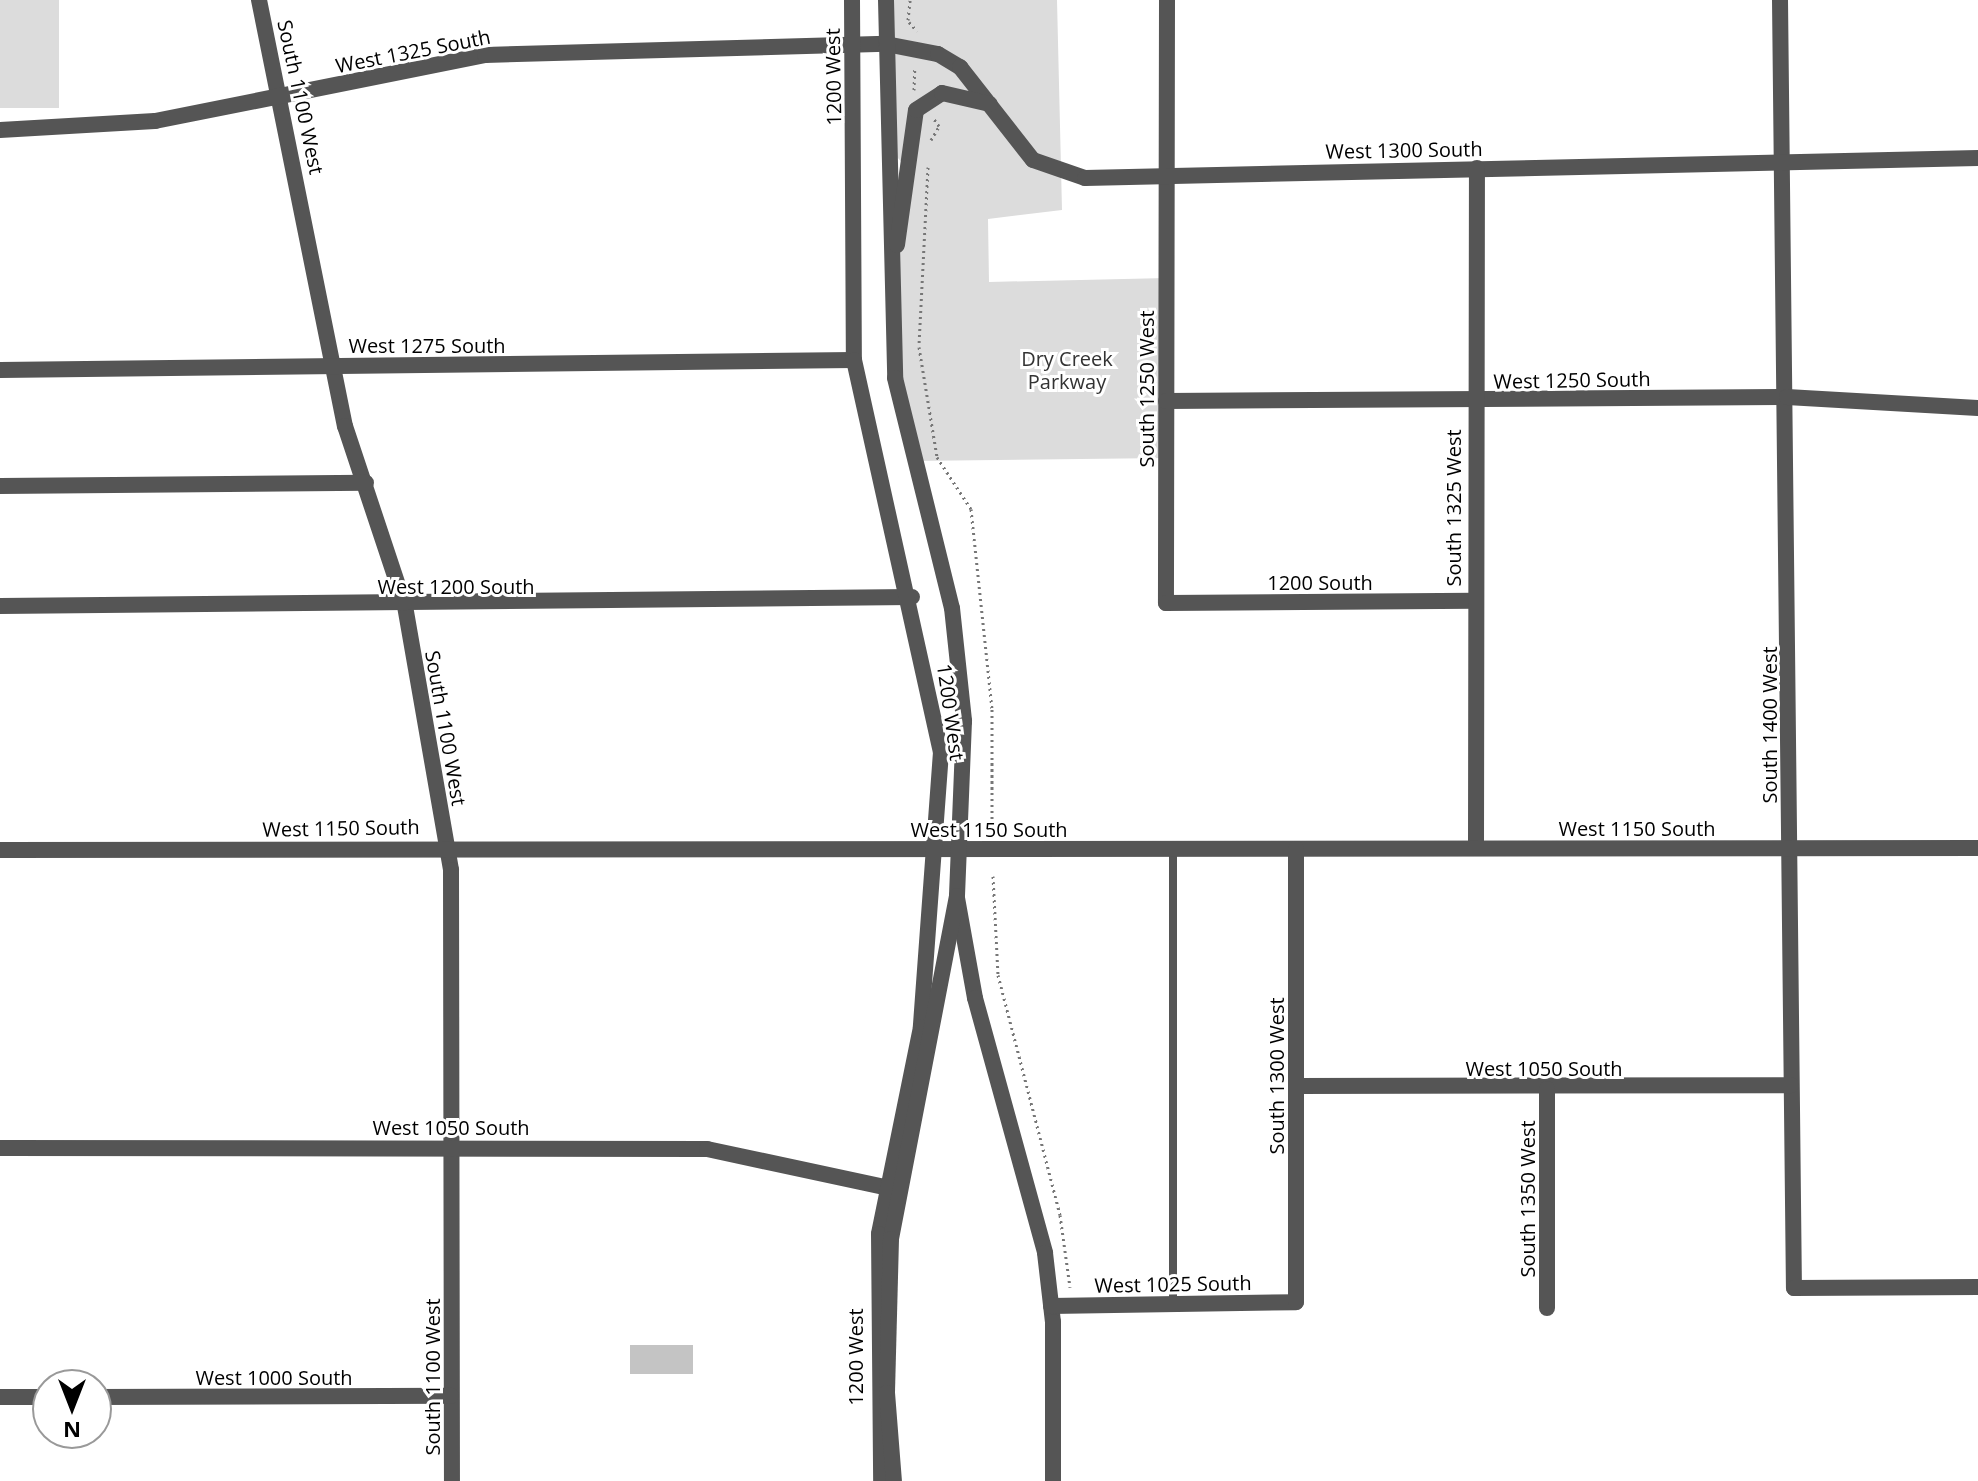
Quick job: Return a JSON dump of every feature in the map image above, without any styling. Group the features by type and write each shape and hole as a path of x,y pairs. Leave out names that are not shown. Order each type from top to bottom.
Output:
{"street":[{"name":"South 1100 West","path":"259,0 338,365 345,426 405,606 447,847 454,1145 452,1481"},
{"name":"1200 West","path":"852,0 854,360 864,430 912,597 941,752 921,1027 874,1313 881,1481"},
{"name":"1200 West","path":"886,0 895,378 906,440 952,608 964,721 957,896 893,1189 887,1327 894,1481"},
{"name":"South 1250 West","path":"1166,603 1167,0"},
{"name":"South 1400 West","path":"1780,0 1785,162 1788,847 1794,1288 1978,1287"},
{"name":"West 1325 South","path":"0,130 155,121 485,55 886,44"},
{"name":"West 1300 South","path":"886,44 915,47 960,67 1017,144 1052,171 1168,176 1978,158"},
{"path":"894,266 911,128 922,102 942,93 990,104"},
{"name":"South 1325 West","path":"1476,848 1473,401 1477,168"},
{"name":"West 1275 South","path":"0,370 854,360"},
{"name":"West 1250 South","path":"1166,401 1787,397 1978,408"},
{"path":"0,486 366,483"},
{"name":"West 1200 South","path":"0,606 405,606 912,597"},
{"name":"1200 South","path":"1166,603 1474,601"},
{"name":"West 1150 South","path":"0,850 447,847 1978,848"},
{"name":"South 1300 West","path":"1296,849 1296,1302"},
{"path":"957,896 975,998 1038,1214 1051,1306 1053,1481"},
{"name":"West 1050 South","path":"1297,1086 1547,1089 1791,1085"},
{"name":"South 1350 West","path":"1547,1089 1547,1308"},
{"name":"West 1050 South","path":"0,1148 454,1145 707,1149 893,1189"},
{"name":"West 1025 South","path":"1051,1306 1296,1302"},
{"name":"West 1000 South","path":"112,1397 451,1396"},
{"path":"0,1397 32,1397"}],"lane":[{"path":"1173,849 1173,1303"}],"path":[{"path":"910,0 906,22 917,31 912,82 939,126 930,146"},
{"path":"928,154 919,347 937,457 971,509 992,709 992,825"},
{"path":"993,876 998,975 1070,1283"}],"green space":[{"path":"0,0 59,0 59,108 0,108"},
{"name":"Dry Creek Parkway","path":"886,0 1057,0 1062,210 988,219 989,282 1167,278 1166,458 912,461 893,332 907,168 887,146"}],"building":[{"path":"630,1345 693,1345 693,1374 630,1374"}]}
